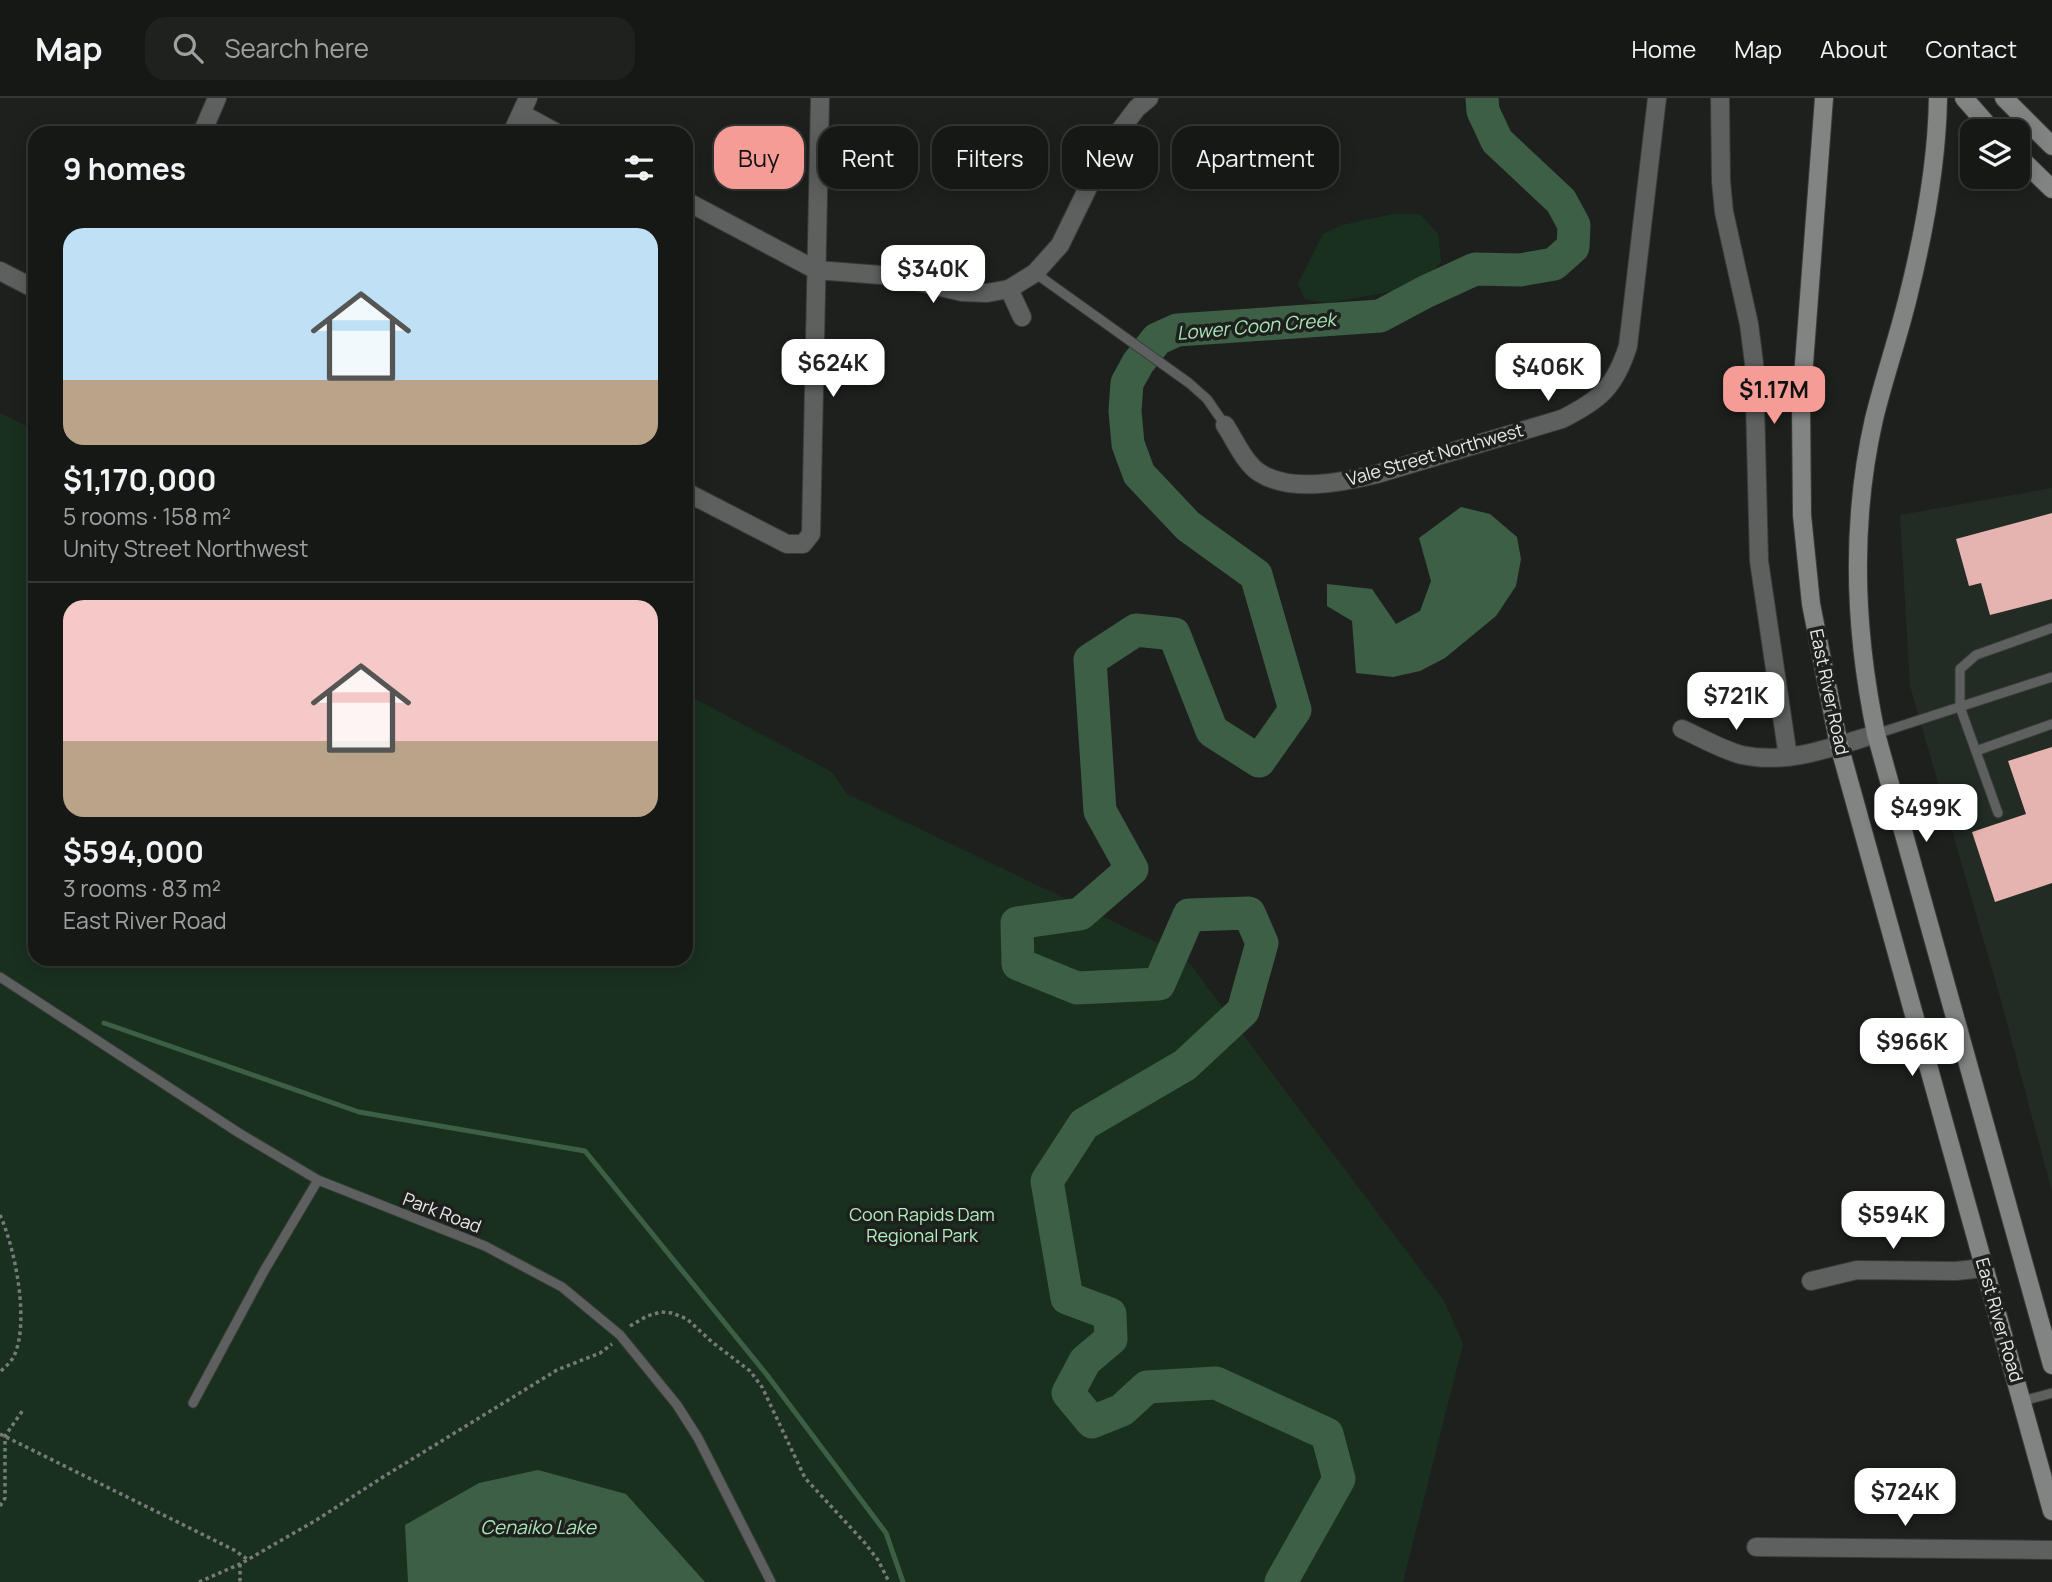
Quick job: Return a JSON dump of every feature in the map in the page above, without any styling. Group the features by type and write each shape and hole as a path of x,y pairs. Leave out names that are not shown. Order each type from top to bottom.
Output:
{"main road":[{"name":"East River Road","path":"1824,98 1801,393 1802,514 1811,604 1839,745 2052,1511"},
{"name":"East River Road","path":"1938,98 1932,173 1924,227 1874,420 1858,519 1858,615 1865,681 1876,734 2052,1365"},
{"path":"1964,98 1982,119"},
{"path":"2004,98 2052,146"},
{"path":"2030,168 2052,189"}],"street":[{"path":"205,126 217,98"},
{"path":"693,496 787,544 803,544 808,539 812,527 820,98"},
{"path":"693,205 816,270 894,276 962,292 987,293 1009,289 1035,273 1060,246 1101,161 1137,108 1149,98"},
{"name":"Vale Street Northwest","path":"1225,425 1260,473 1289,483 1320,485 1377,474 1562,419 1586,407 1607,390 1620,371 1628,346 1657,98"},
{"path":"1720,98 1724,212 1749,324 1754,363 1759,561 1788,757"},
{"path":"515,126 525,106 549,126"},
{"path":"0,271 28,285"},
{"path":"1009,289 1021,317"},
{"path":"1682,729 1740,754 1773,759 1876,734"},
{"path":"1811,1281 1857,1270 1956,1271 1984,1268"},
{"path":"1756,1547 2052,1550"}],"lane":[{"name":"Vale Street Northwest","path":"1035,273 1189,383 1207,399 1225,425"},
{"path":"1998,813 1960,707 1960,669 1976,655 2052,628"},
{"path":"1876,734 2052,677"},
{"path":"1976,751 2052,724"},
{"name":"Park Road","path":"0,977 239,1133 318,1180 485,1246 562,1287 620,1335 677,1405 698,1438 771,1582"},
{"path":"193,1402 264,1271 318,1180"},
{"path":"2022,1401 2052,1393"}],"path":[{"path":"0,1215 17,1268 20,1302 19,1339 14,1356 0,1372"},
{"path":"199,1582 240,1564 318,1519 556,1370 600,1353 633,1323 661,1312 687,1319 750,1371 762,1387 805,1478 864,1542 878,1560 888,1582"},
{"path":"0,1506 5,1498 5,1436 23,1410"},
{"path":"0,1434 234,1550 247,1559"},
{"path":"240,1564 240,1582"}],"shaded area":[{"path":"2052,488 2052,1192 2000,997 1910,686 1900,515"}],"green space":[{"path":"1393,214 1420,214 1438,234 1441,261 1428,278 1405,289 1328,303 1305,299 1298,284 1323,234 1342,225"},
{"name":"Coon Rapids Dam Regional Park","path":"0,413 28,427 28,966 693,966 693,698 832,772 847,794 1183,955 1444,1301 1463,1344 1403,1582 0,1582"}],"water":[{"path":"1461,507 1490,514 1517,537 1521,559 1516,586 1496,616 1445,658 1420,671 1393,677 1356,673 1352,621 1327,606 1327,584 1372,589 1396,624 1420,611 1431,581 1419,538"},
{"name":"Cenaiko Lake","path":"538,1470 626,1494 705,1582 408,1582 405,1525 479,1483"}],"building":[{"path":"2052,513 2052,599 1990,615 1981,583 1969,586 1956,539"},
{"path":"2052,747 2052,883 1995,902 1972,832 2026,814 2008,761"}],"waterway":[{"name":"Lower Coon Creek","path":"1281,1582 1339,1479 1327,1434 1216,1383 1147,1387 1122,1410 1092,1422 1068,1393 1085,1361 1111,1339 1110,1314 1067,1298 1047,1181 1084,1124 1185,1065 1243,1011 1262,943 1249,913 1189,915 1159,984 1077,988 1018,964 1017,923 1080,914 1132,869 1100,811 1090,660 1136,630 1174,634 1212,731 1259,761 1295,710 1256,575 1188,526 1139,474 1128,444 1125,411 1127,383 1138,363 1157,339 1177,330 1380,316 1475,269 1520,270 1554,264 1573,247 1574,225 1561,201 1497,141 1483,111 1482,98"},
{"path":"104,1023 359,1112 585,1151 767,1375 886,1533 903,1582"}]}
